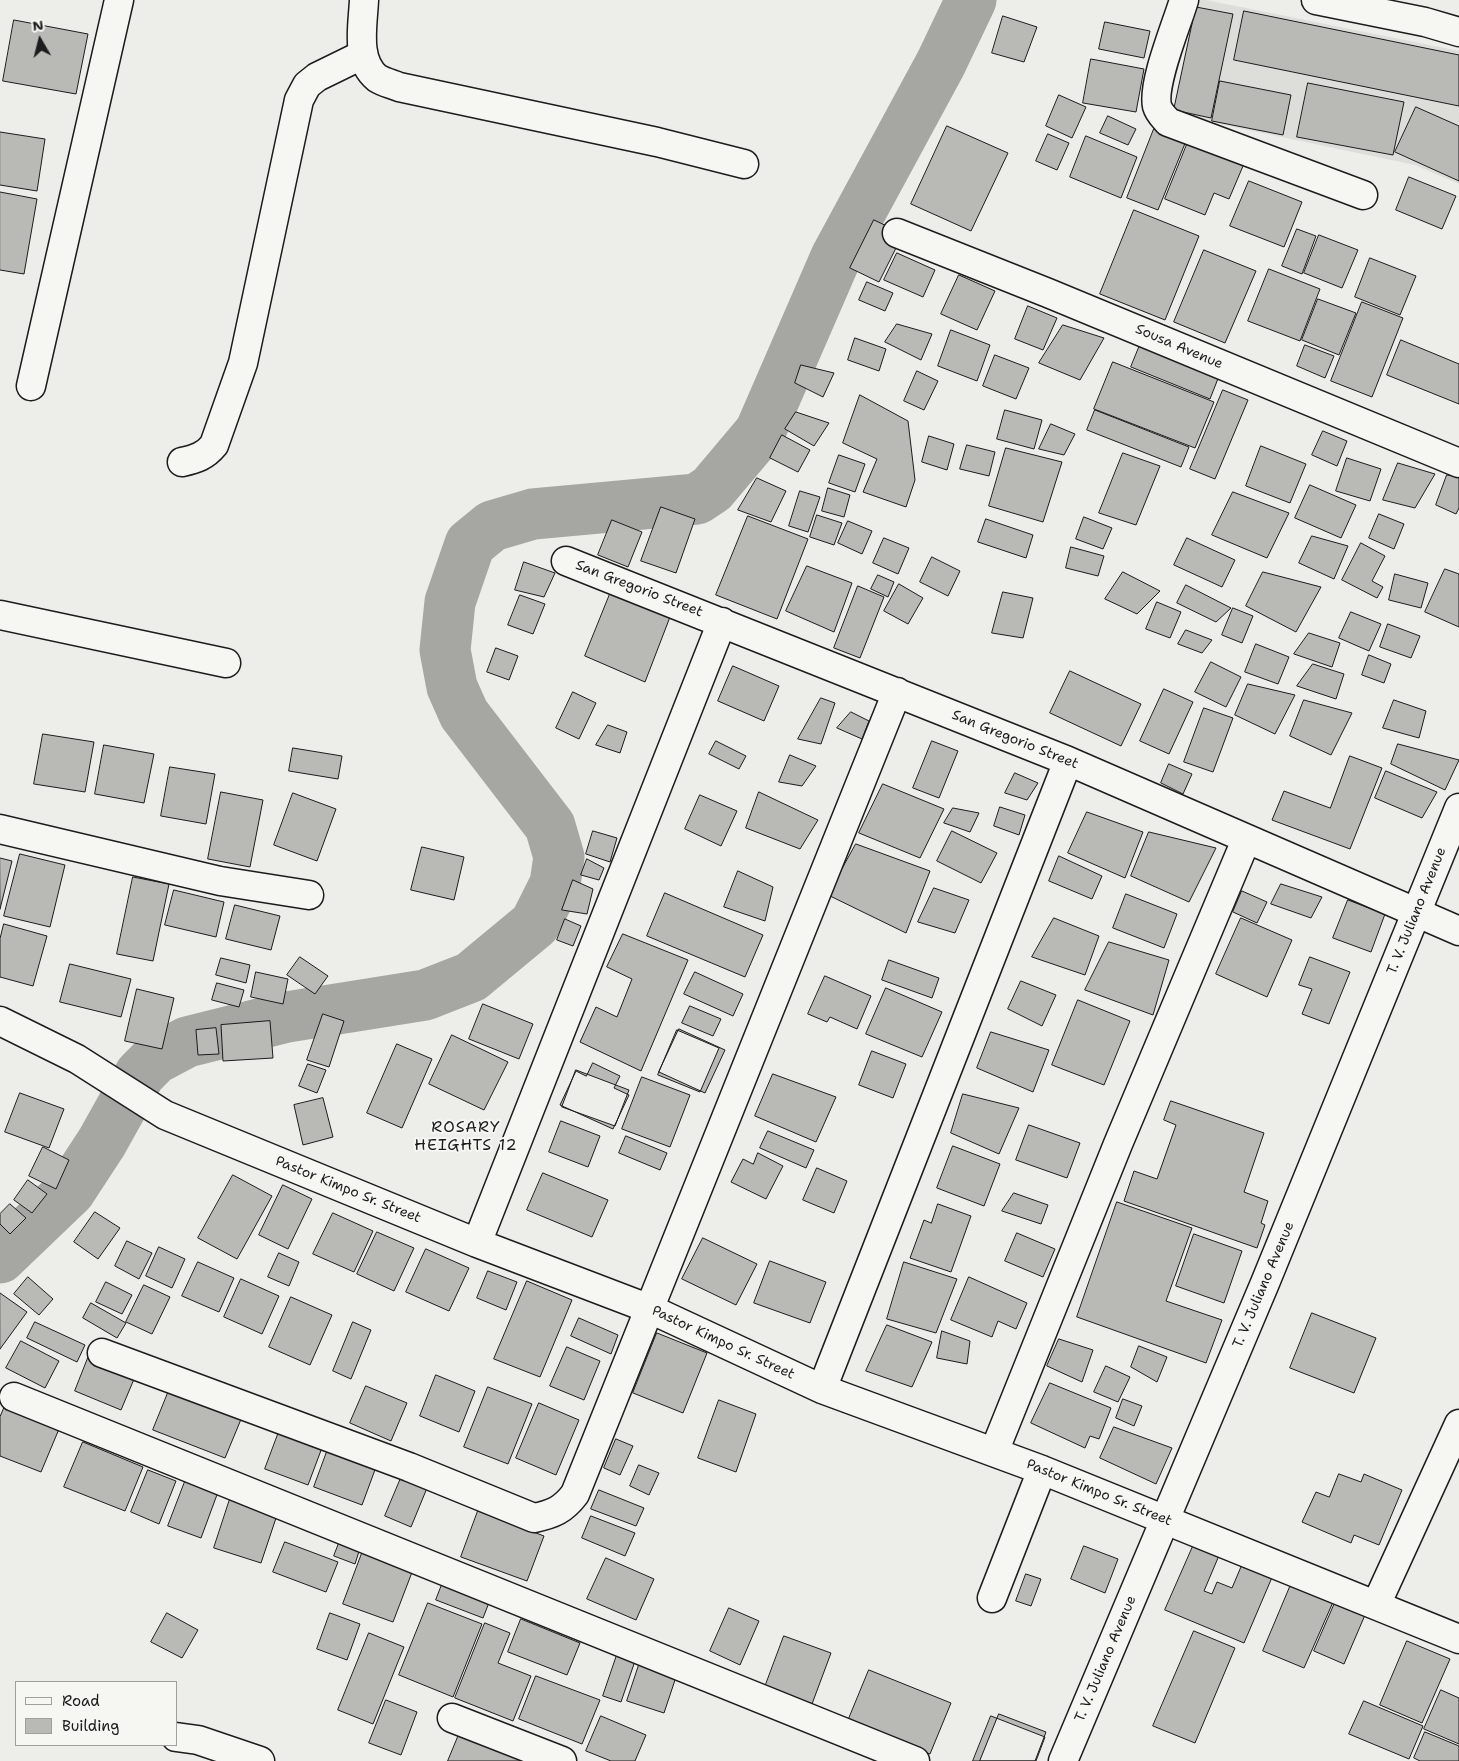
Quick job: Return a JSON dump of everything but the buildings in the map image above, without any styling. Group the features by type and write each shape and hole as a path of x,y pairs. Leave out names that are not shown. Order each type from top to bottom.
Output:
{"street":[{"path":"31,386 119,0"},
{"path":"364,0 362,55 368,68 378,78 399,87 657,142 744,164"},
{"path":"1184,0 1158,83 1157,104 1164,118 1168,122 1363,195"},
{"path":"1316,0 1425,22 1459,32"},
{"path":"182,462 207,454 214,445 243,363 299,100 307,85 317,77 362,55"},
{"name":"Sousa Avenue","path":"897,233 1048,293 1459,463"},
{"name":"San Gregorio Street","path":"566,561 1068,761 1459,931"},
{"path":"0,614 226,663"},
{"path":"477,1243 722,622"},
{"path":"102,1353 409,1467 534,1518 553,1514 566,1506 576,1494 897,692"},
{"path":"822,1389 1068,761"},
{"name":"T. V. Juliano Avenue","path":"1063,1761 1276,1256 1459,808"},
{"path":"0,829 220,882 309,894"},
{"path":"994,1452 1118,1144 1246,840"},
{"name":"Pastor Kimpo Sr. Street","path":"0,1021 77,1059 165,1115 477,1243 650,1309 822,1389 1042,1470 1459,1639"},
{"path":"14,1398 915,1761"},
{"path":"1376,1604 1459,1424"},
{"path":"992,1598 1042,1470"},
{"path":"452,1718 562,1761"},
{"path":"178,1737 198,1740 260,1761"}],"shaded area":[{"path":"1196,0 1206,0 1459,51 1459,184 1415,165 1172,114"}],"waterway":[{"path":"0,1258 70,1191 102,1142 140,1074 155,1059 187,1042 287,1017 425,995 471,977 535,924 555,884 559,857 550,826 464,714 452,687 445,650 450,602 470,544 492,526 533,514 697,499 712,489 760,432 836,257 941,63 971,0"}],"district":[{"name":"ROSARY HEIGHTS 12","path":"466,1137"}]}
